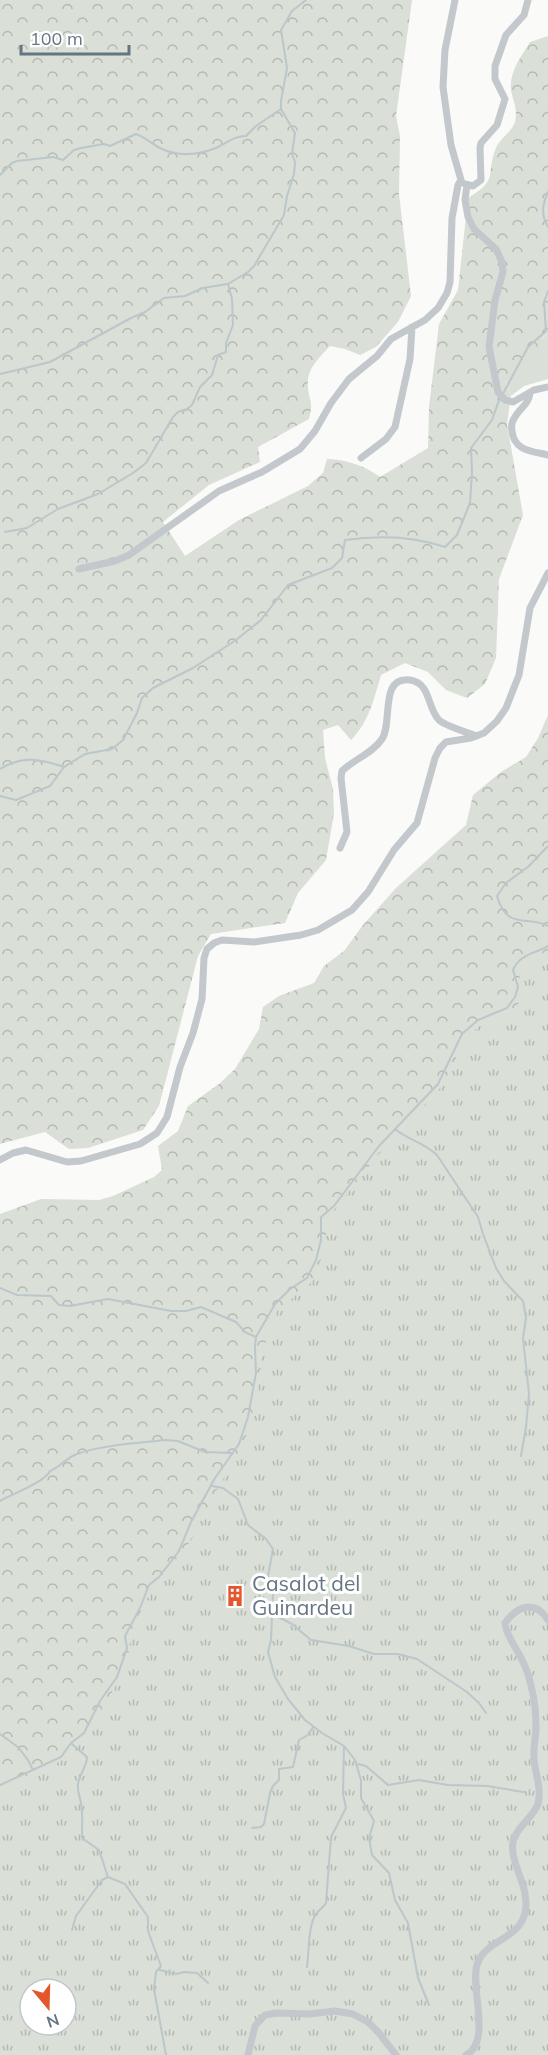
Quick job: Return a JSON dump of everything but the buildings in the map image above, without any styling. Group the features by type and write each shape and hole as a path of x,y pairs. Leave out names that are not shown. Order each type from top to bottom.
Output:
{"street":[{"path":"455,0 445,50 443,87 451,145 464,183 468,218 474,229 496,249 503,267 502,279 495,300 489,347 498,392 503,399 516,402 530,393 548,387"},
{"path":"80,569 116,561 129,555 219,491 262,472 291,455 308,441 349,380 377,356 391,339 430,316 443,302 447,293 450,271 452,218 458,185 477,184 481,180 481,143 497,125 505,99 495,79 495,66 506,35 524,15 528,0"},
{"path":"361,458 386,439 394,427 410,359 412,327"},
{"path":"530,393 529,399 513,419 513,436 522,448 548,455"},
{"path":"0,1160 13,1153 26,1150 60,1160 81,1161 140,1144 157,1133 167,1117 180,1067 193,1033 202,999 204,958 207,949 222,940 254,942 301,935 318,930 352,910 368,892 394,850 417,824 435,758 440,748 450,741 484,733 497,722 512,696 519,675 530,608 548,573"},
{"path":"340,848 347,832 342,771 370,751 382,738 388,722 389,694 394,684 403,680 419,684 424,689 434,713 441,722 477,736"},
{"path":"466,2055 474,2049 478,2037 476,1974 478,1961 486,1950 516,1931 526,1911 526,1895 513,1842 533,1815 539,1796 534,1760 536,1726 532,1691 528,1676 505,1623 513,1612 528,1607 541,1611 548,1620"},
{"path":"248,2055 255,2026 265,2015 335,2011 353,2014 368,2022 379,2032 396,2055"}],"green space":[{"path":"0,0 412,0 396,116 400,136 399,194 411,296 398,322 376,347 360,355 330,346 318,360 311,369 308,381 311,405 309,419 258,447 260,462 209,485 163,522 185,556 239,520 308,486 323,473 327,459 355,464 380,477 428,448 429,407 439,324 458,290 468,198 478,192 488,181 496,148 515,122 516,109 511,83 516,65 530,42 548,36 548,333 523,370 511,381 505,381 511,396 507,424 523,515 499,579 496,658 485,684 467,698 446,690 428,672 405,663 381,675 367,718 351,740 338,725 323,730 325,758 333,789 334,813 326,860 298,893 285,923 211,934 198,956 159,1106 143,1130 88,1148 69,1149 45,1132 0,1144"},
{"path":"548,333 548,379 524,386 511,396 505,380 526,366"},
{"path":"548,715 548,2055 0,2055 0,1214 41,1199 99,1200 154,1177 162,1170 158,1146 178,1131 188,1106 219,1084 235,1069 259,1029 263,1007 279,996 314,983 324,966 344,951 363,925 396,888 466,825 473,795 501,772 526,757 538,738"},
{"path":"548,951 548,2055 0,2055 0,1788 63,1760 81,1744 127,1667 131,1632 152,1589 188,1545 242,1448 256,1407 263,1350 277,1311 313,1281 325,1249 327,1219 378,1155 443,1085 466,1037 482,1024 510,1012 522,1000 519,971 524,961"}],"waterway":[{"path":"5,532 27,528 58,509 98,494 146,463 173,417 192,405 200,387 212,375 218,355 226,352 226,343 233,325 232,299 228,284 254,266 284,215 294,174 295,162 292,154 295,133 281,109 287,68 281,30 292,11 306,0"},
{"path":"0,175 17,161 53,157 63,160 74,150 104,144 110,146 136,134 167,151 181,154 202,152 216,148 234,138 246,136 256,126 281,109"},
{"path":"548,192 543,210 548,227"},
{"path":"0,374 50,362 145,312 164,298 185,296 203,288 227,284"},
{"path":"0,796 16,800 50,786 64,767 85,754 112,749 123,740 142,698 153,688 193,668 236,640 261,620 288,585 332,568 342,558 345,540 370,537 396,538 445,547 457,535 470,503 471,448 492,420 498,403 528,347 546,331 544,302 548,291"},
{"path":"0,769 24,760 47,762 64,767"},
{"path":"548,846 529,866 506,883 497,896 501,907 512,918 548,926"},
{"path":"0,1785 61,1757 71,1743 84,1733 100,1701 117,1677 127,1648 125,1636 149,1585 159,1577 179,1551 191,1522 215,1478 239,1444 248,1417 256,1373 256,1337 275,1304 290,1289 307,1278 316,1260 321,1240 321,1217 334,1206 379,1146 438,1084 462,1034 478,1020 507,1008 515,997 518,987 513,970 519,961 548,946"},
{"path":"395,1129 437,1155 478,1217 496,1268 504,1281 523,1301 526,1318 523,1338 529,1394 521,1456"},
{"path":"0,1288 17,1295 51,1296 59,1305 70,1306 108,1299 171,1311 186,1311 201,1307 236,1322 245,1332 256,1337"},
{"path":"0,1501 35,1483 73,1456 97,1448 166,1440 178,1441 205,1452 232,1453"},
{"path":"212,1486 223,1488 238,1499 248,1525 266,1539 273,1549 268,1576 273,1592 271,1640 268,1652 275,1677 288,1699 305,1720 344,1746 355,1760 361,1780 361,1798 374,1821 369,1838 372,1855 389,1873 395,1900 408,1923 418,1978 429,2005"},
{"path":"271,1613 292,1624 311,1640 349,1646 374,1654 398,1654 417,1659 467,1692 486,1713"},
{"path":"252,1828 261,1827 264,1824 270,1793 279,1780 279,1769 293,1767 299,1740 308,1735 313,1727"},
{"path":"0,1734 18,1747 33,1770"},
{"path":"72,1744 87,1757 78,1787 82,1812 82,1838 99,1850 108,1877 125,1884 148,1917 148,1931 161,1966 156,1972 154,1989 166,2055"},
{"path":"307,1967 313,1919 326,1903 331,1837 346,1808 343,1794 344,1746"},
{"path":"358,1764 366,1766 388,1785 419,1780 448,1785 487,1786 523,1792"},
{"path":"72,1930 76,1916 102,1880 108,1877"},
{"path":"160,1970 176,1974 197,1973 208,1983"}],"place":[{"name":"Casalot del Guinardeu","path":"235,1596"}]}
